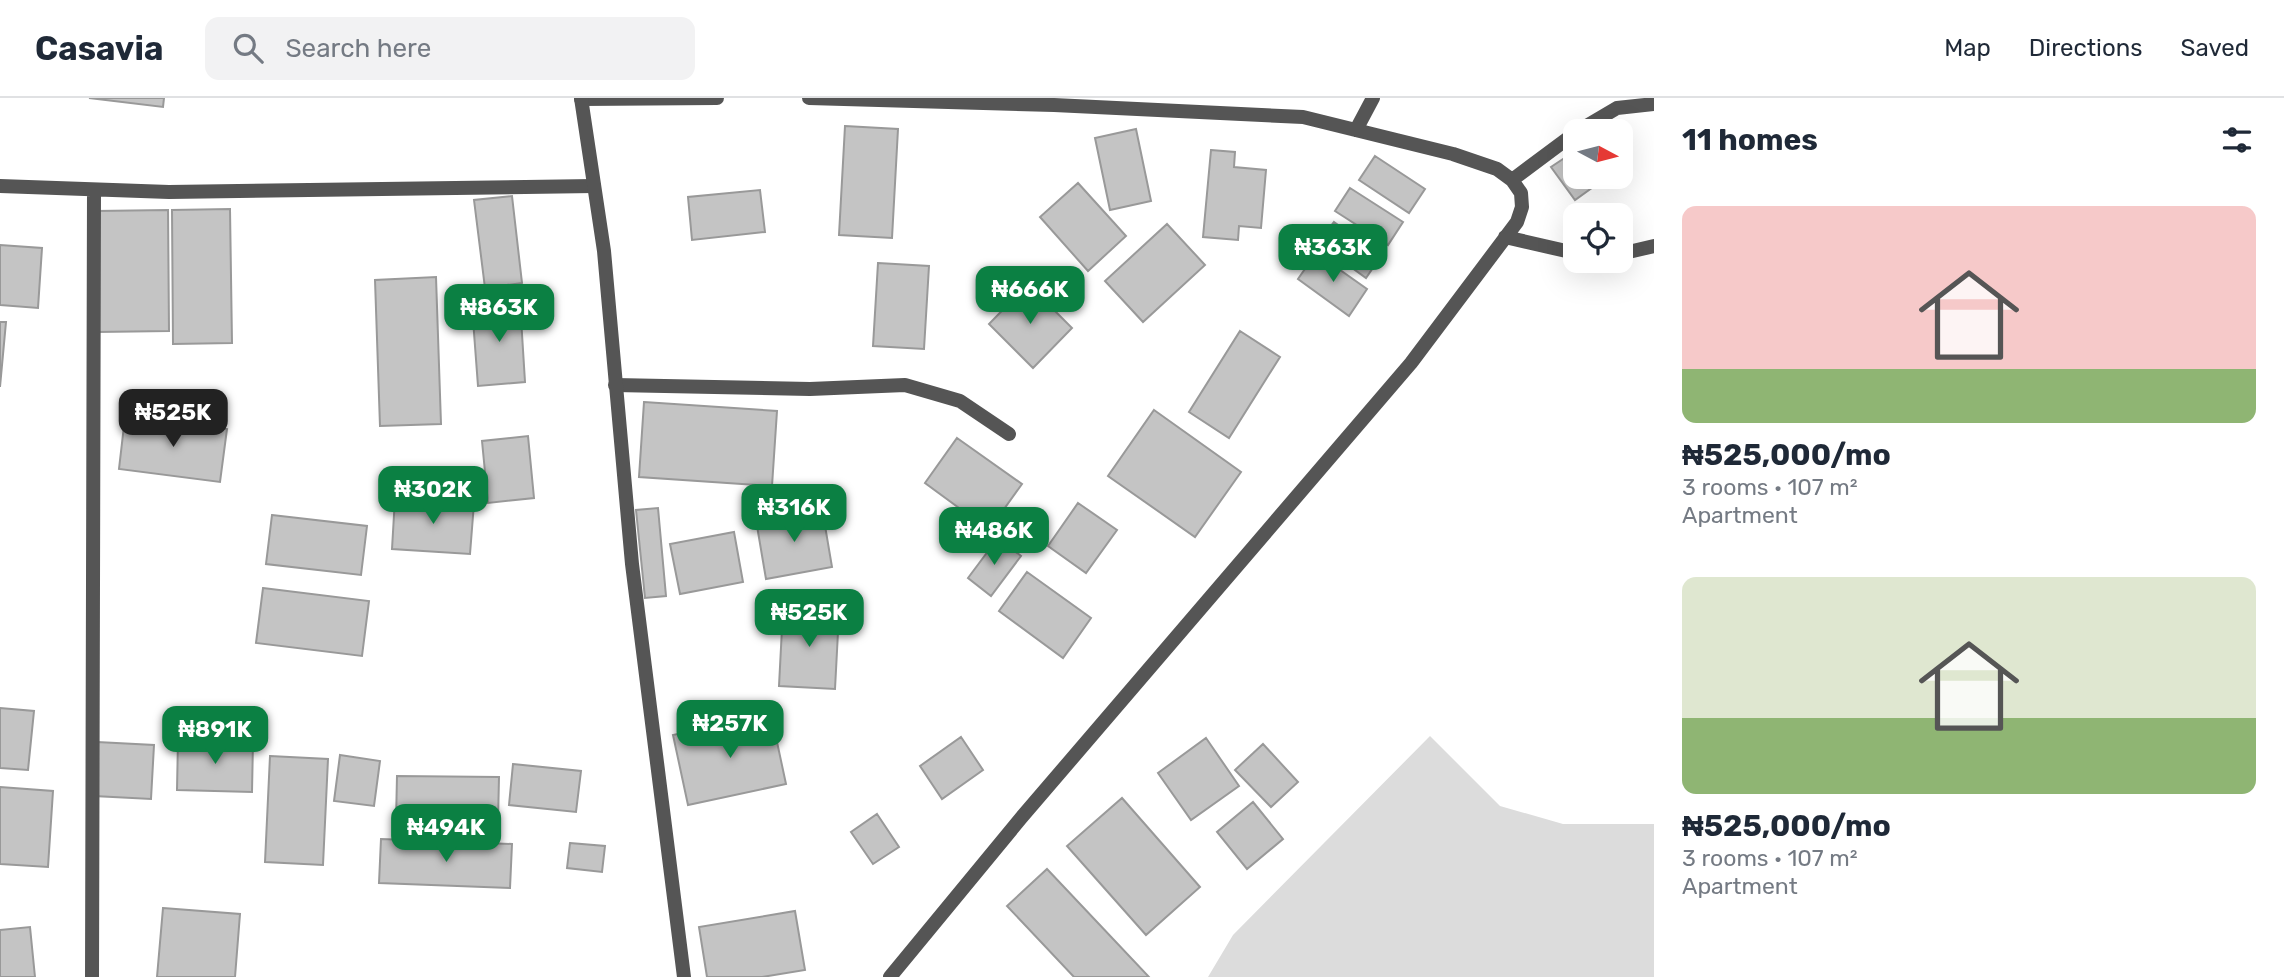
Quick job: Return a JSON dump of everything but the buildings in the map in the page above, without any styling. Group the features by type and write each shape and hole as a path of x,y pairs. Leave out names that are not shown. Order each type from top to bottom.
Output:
{"street":[{"path":"684,977 653,751 615,385 604,251 581,98 717,98"},
{"path":"809,98 1054,102 1303,117 1453,154 1497,169 1512,180 1521,193 1522,207 1517,222 1411,363 1021,818 890,977"},
{"path":"1356,130 1373,98"},
{"path":"1593,119 1615,103 1654,104"},
{"path":"1512,180 1563,142"},
{"path":"0,186 94,191 362,192 594,186"},
{"path":"92,977 94,191"},
{"path":"1505,237 1563,250"},
{"path":"1633,251 1654,246"},
{"path":"615,385 810,389 905,385 960,401 1009,434"}],"shaded area":[{"path":"1430,736 1500,806 1563,824 1654,824 1654,977 1208,977 1233,935"}]}
